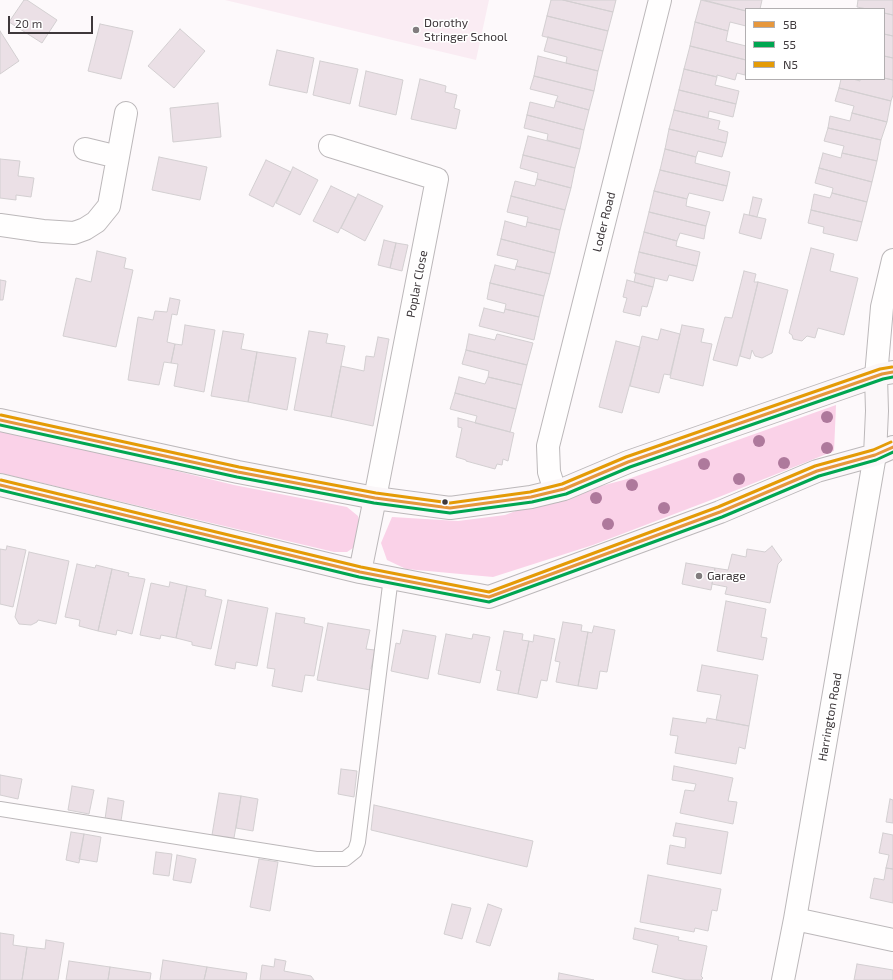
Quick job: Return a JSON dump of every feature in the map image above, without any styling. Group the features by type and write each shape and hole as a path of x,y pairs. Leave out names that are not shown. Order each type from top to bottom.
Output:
{"street":[{"name":"Loder Road","path":"555,491 549,472 548,446 660,0"},
{"path":"0,225 74,233 96,222 109,206 126,113"},
{"name":"Poplar Close","path":"330,146 437,179 375,498"},
{"path":"85,150 118,157"},
{"path":"0,485 360,572 489,597 720,512 817,471 884,451 877,411 884,374 882,307 893,260"},
{"path":"0,420 238,472 375,498 450,508 531,497 564,489 628,462 884,374"},
{"name":"Harrington Road","path":"782,980 795,919 884,451"},
{"path":"360,572 375,498"},
{"path":"795,919 893,940"}],"lane":[{"path":"0,809 316,859 345,859 355,851 358,842 392,578"}],"shaded area":[{"name":"Dorothy Stringer School","path":"225,0 489,0 476,60"},
{"path":"836,405 834,451 593,545 493,577 406,569 387,560 381,543 392,517 458,521 505,515 537,503 631,478"},
{"path":"0,428 234,485 347,507 358,516 361,527 356,546 347,552 334,552 0,473"}],"building":[{"path":"24,0 27,0 57,20 42,43 9,22"},
{"path":"551,0 563,0 613,12 608,31 547,16"},
{"path":"563,0 616,0 613,12"},
{"path":"701,0 745,11 745,26 730,22 728,31 695,22"},
{"path":"704,0 762,0 760,8 745,8 745,11"},
{"path":"858,0 893,0 893,15 885,13 885,8 857,7"},
{"path":"885,13 893,15 893,36 885,34"},
{"path":"547,16 608,31 603,51 542,36"},
{"path":"695,22 728,31 726,41 745,46 745,60 690,46"},
{"path":"100,24 133,31 121,79 88,71"},
{"path":"180,29 205,51 174,88 148,66"},
{"path":"0,31 19,61 0,74"},
{"path":"885,34 893,36 893,58 885,56"},
{"path":"548,37 603,51 598,71 566,63 567,57 544,51"},
{"path":"690,46 745,60 745,75 737,73 735,80 684,69"},
{"path":"277,50 314,58 307,93 269,85"},
{"path":"538,56 598,71 594,91 534,76"},
{"path":"885,56 893,58 893,80 885,78"},
{"path":"320,61 358,69 350,104 313,95"},
{"path":"684,69 717,77 715,85 739,91 736,104 679,90"},
{"path":"366,71 403,80 396,115 359,106"},
{"path":"534,76 594,91 589,110 556,101 558,96 530,89"},
{"path":"885,78 893,80 893,95 891,101 839,88 841,80 885,80"},
{"path":"420,79 446,86 445,92 457,95 454,108 460,110 456,129 411,119"},
{"path":"839,88 891,101 887,122 852,113 854,106 835,101"},
{"path":"679,90 736,104 733,117 709,111 708,118 674,110"},
{"path":"556,101 589,110 584,130 527,115 530,102 554,108"},
{"path":"218,103 221,137 173,142 170,108"},
{"path":"674,110 720,121 718,129 728,132 726,143 669,129"},
{"path":"852,113 887,122 881,140 828,128 830,116 850,121"},
{"path":"527,115 584,130 580,149 547,140 548,134 524,128"},
{"path":"828,128 881,140 877,161 842,153 844,146 824,141"},
{"path":"669,129 726,143 722,157 698,151 696,157 665,149"},
{"path":"528,136 580,149 575,168 523,155"},
{"path":"665,149 696,157 695,163 730,172 727,186 660,170"},
{"path":"823,153 841,158 842,153 877,161 872,182 819,168"},
{"path":"523,155 575,168 571,188 537,179 538,173 520,168"},
{"path":"159,157 207,167 200,200 152,190"},
{"path":"0,159 20,161 18,176 34,178 31,197 16,195 16,200 0,198"},
{"path":"266,160 291,172 273,207 249,195"},
{"path":"293,167 318,180 300,215 276,203"},
{"path":"819,168 872,182 867,202 832,193 833,188 815,183"},
{"path":"660,170 727,186 723,201 689,193 687,199 654,191"},
{"path":"537,179 571,188 565,210 511,196 515,181 535,186"},
{"path":"331,186 356,198 338,233 313,221"},
{"path":"654,191 687,199 686,206 710,212 706,226 649,212"},
{"path":"832,193 867,202 862,222 811,210 814,194 830,198"},
{"path":"358,194 383,206 365,241 341,228"},
{"path":"511,196 565,210 560,230 527,222 528,217 507,212"},
{"path":"753,197 762,199 757,217 749,215"},
{"path":"811,210 862,222 857,241 823,233 824,227 808,223"},
{"path":"649,212 706,226 704,239 680,233 677,241 644,232"},
{"path":"744,214 766,219 761,239 739,233"},
{"path":"505,221 526,227 527,222 560,230 555,253 501,239"},
{"path":"644,232 677,241 676,246 700,252 697,266 639,252"},
{"path":"501,239 555,253 550,274 516,266 518,260 497,255"},
{"path":"384,240 396,243 390,268 378,265"},
{"path":"396,243 408,245 402,271 390,268"},
{"path":"811,248 834,254 830,271 858,278 844,335 818,328 815,338 807,336 802,341 793,339 792,335 789,333"},
{"path":"97,251 126,258 124,268 133,270 116,347 63,336 76,278 91,282"},
{"path":"639,252 697,266 693,281 669,275 667,281 634,273"},
{"path":"495,265 515,270 516,266 550,274 544,296 490,283"},
{"path":"744,271 756,274 754,282 758,282 737,366 713,360 725,317 732,318"},
{"path":"636,273 655,278 653,287 634,282"},
{"path":"0,280 6,281 3,300 0,300"},
{"path":"627,280 653,287 647,307 642,306 640,316 623,312 627,298 623,297"},
{"path":"758,282 788,290 772,353 762,358 755,356 752,350 750,359 740,356"},
{"path":"490,283 544,296 539,317 505,309 506,304 487,299"},
{"path":"170,298 180,300 177,315 172,314 167,342 175,344 171,363 164,362 159,385 128,380 138,317 153,320 155,311 167,312"},
{"path":"484,308 504,313 505,309 539,317 534,340 479,326"},
{"path":"185,325 215,330 204,392 174,386 178,364 171,363 175,344 182,345"},
{"path":"682,325 704,329 701,342 712,344 703,386 670,378"},
{"path":"661,329 680,334 670,375 664,374 659,393 630,386 642,336 658,340"},
{"path":"223,331 244,334 241,349 257,352 248,402 211,396"},
{"path":"309,331 328,334 326,343 345,346 331,417 294,410"},
{"path":"469,334 495,340 497,334 533,343 527,365 466,350"},
{"path":"378,337 389,339 373,426 331,417 341,366 364,371 366,356 374,357"},
{"path":"616,341 640,347 622,413 599,407"},
{"path":"466,350 527,365 522,385 488,377 489,371 462,364"},
{"path":"257,352 296,358 287,410 248,402"},
{"path":"459,377 485,384 488,377 522,385 516,409 455,393"},
{"path":"455,393 516,409 510,432 475,423 477,416 450,409"},
{"path":"458,418 514,433 508,461 503,459 502,465 497,464 495,469 456,457 462,428 458,427"},
{"path":"7,546 26,550 13,607 0,604 0,549 6,550"},
{"path":"772,546 782,560 778,564 770,603 725,594 727,587 712,584 715,568 728,570 732,554 746,557 747,549 765,552"},
{"path":"29,552 69,561 56,624 38,620 31,625 19,624 15,617"},
{"name":"Garage","path":"686,563 715,568 711,590 682,584"},
{"path":"77,564 95,568 96,565 112,569 98,631 79,626 80,620 65,617"},
{"path":"112,569 129,573 128,576 145,579 132,634 117,630 116,635 98,631"},
{"path":"170,582 187,586 176,638 161,635 160,639 140,635 151,583 169,587"},
{"path":"187,586 206,590 205,596 222,600 211,649 192,645 192,642 176,638"},
{"path":"228,600 268,608 257,666 236,662 235,669 215,665"},
{"path":"726,601 766,609 761,637 767,638 763,660 717,651"},
{"path":"276,613 305,618 304,623 323,627 314,676 305,675 302,692 272,686 275,669 267,668"},
{"path":"563,622 582,625 581,631 588,632 578,686 556,682 560,662 555,661"},
{"path":"328,623 370,630 366,649 375,650 371,669 374,670 370,690 317,680"},
{"path":"594,626 615,630 607,672 600,671 597,689 578,686 588,632 592,633"},
{"path":"403,630 436,636 428,679 391,671 396,643 400,644"},
{"path":"504,631 523,634 522,640 529,641 518,694 497,690 501,671 496,670"},
{"path":"446,634 472,639 473,634 490,637 480,683 438,674"},
{"path":"534,635 555,639 547,681 541,680 537,698 518,694 529,641 533,642"},
{"path":"702,665 758,675 749,726 716,720 721,695 697,691"},
{"path":"673,718 706,723 707,718 749,726 745,749 739,747 736,764 675,753 678,736 670,735"},
{"path":"674,766 733,778 728,801 737,802 733,824 680,813 685,790 694,791 696,784 672,780"},
{"path":"341,769 357,771 354,797 338,794"},
{"path":"0,775 22,779 18,799 0,795"},
{"path":"72,786 94,790 89,814 68,810"},
{"path":"219,793 241,796 234,838 212,835"},
{"path":"241,796 258,799 253,831 236,828"},
{"path":"108,798 124,801 121,821 105,819"},
{"path":"890,799 893,800 893,823 886,822"},
{"path":"374,805 533,841 527,867 371,830"},
{"path":"676,823 728,832 721,874 667,864 670,845 685,848 686,838 673,836"},
{"path":"71,832 84,834 79,863 66,860"},
{"path":"883,833 893,835 893,869 886,868 889,855 879,853"},
{"path":"84,834 101,837 97,862 79,859"},
{"path":"156,852 172,854 169,876 153,874"},
{"path":"177,855 196,859 191,883 173,880"},
{"path":"259,859 278,862 270,911 250,907"},
{"path":"886,868 893,869 893,903 870,898 874,878 884,880"},
{"path":"648,875 721,889 717,911 712,910 708,931 695,928 694,932 640,922"},
{"path":"452,904 471,908 462,939 444,934"},
{"path":"488,904 502,909 490,946 476,942"},
{"path":"635,928 679,937 678,940 707,946 701,976 703,978 701,980 687,980 652,972 658,945 633,939"},
{"path":"0,933 14,935 13,945 27,947 22,980 0,980"},
{"path":"46,940 64,943 58,980 22,980 27,947 45,949"},
{"path":"275,959 286,961 284,971 311,976 314,980 260,980 262,965 274,967"},
{"path":"163,960 207,967 204,980 160,980"},
{"path":"69,961 110,967 108,980 66,980"},
{"path":"857,964 893,970 893,980 854,980"},
{"path":"110,967 151,973 150,980 108,980"},
{"path":"207,967 247,973 246,980 204,980"},
{"path":"559,973 594,980 558,980"}],"transit line":[{"name":"N5","path":"1,415 239,467 376,493 450,503 530,492 562,484 626,457 880,369 892,367"},
{"name":"5B","path":"0,420 238,472 375,498 450,508 531,497 564,489 628,462 882,374 893,372"},
{"name":"55","path":"0,425 237,477 374,503 450,513 532,502 566,494 630,467 883,379 893,377"},
{"name":"N5","path":"1,480 361,567 489,592 718,507 815,466 873,450 891,442"},
{"name":"5B","path":"0,485 360,572 489,597 720,512 817,471 875,455 893,447"},
{"name":"55","path":"0,490 359,577 489,602 722,517 819,476 876,460 893,452"}],"place":[{"name":"Dorothy Stringer School","path":"416,30"},
{"name":"Garage","path":"699,576"}]}
